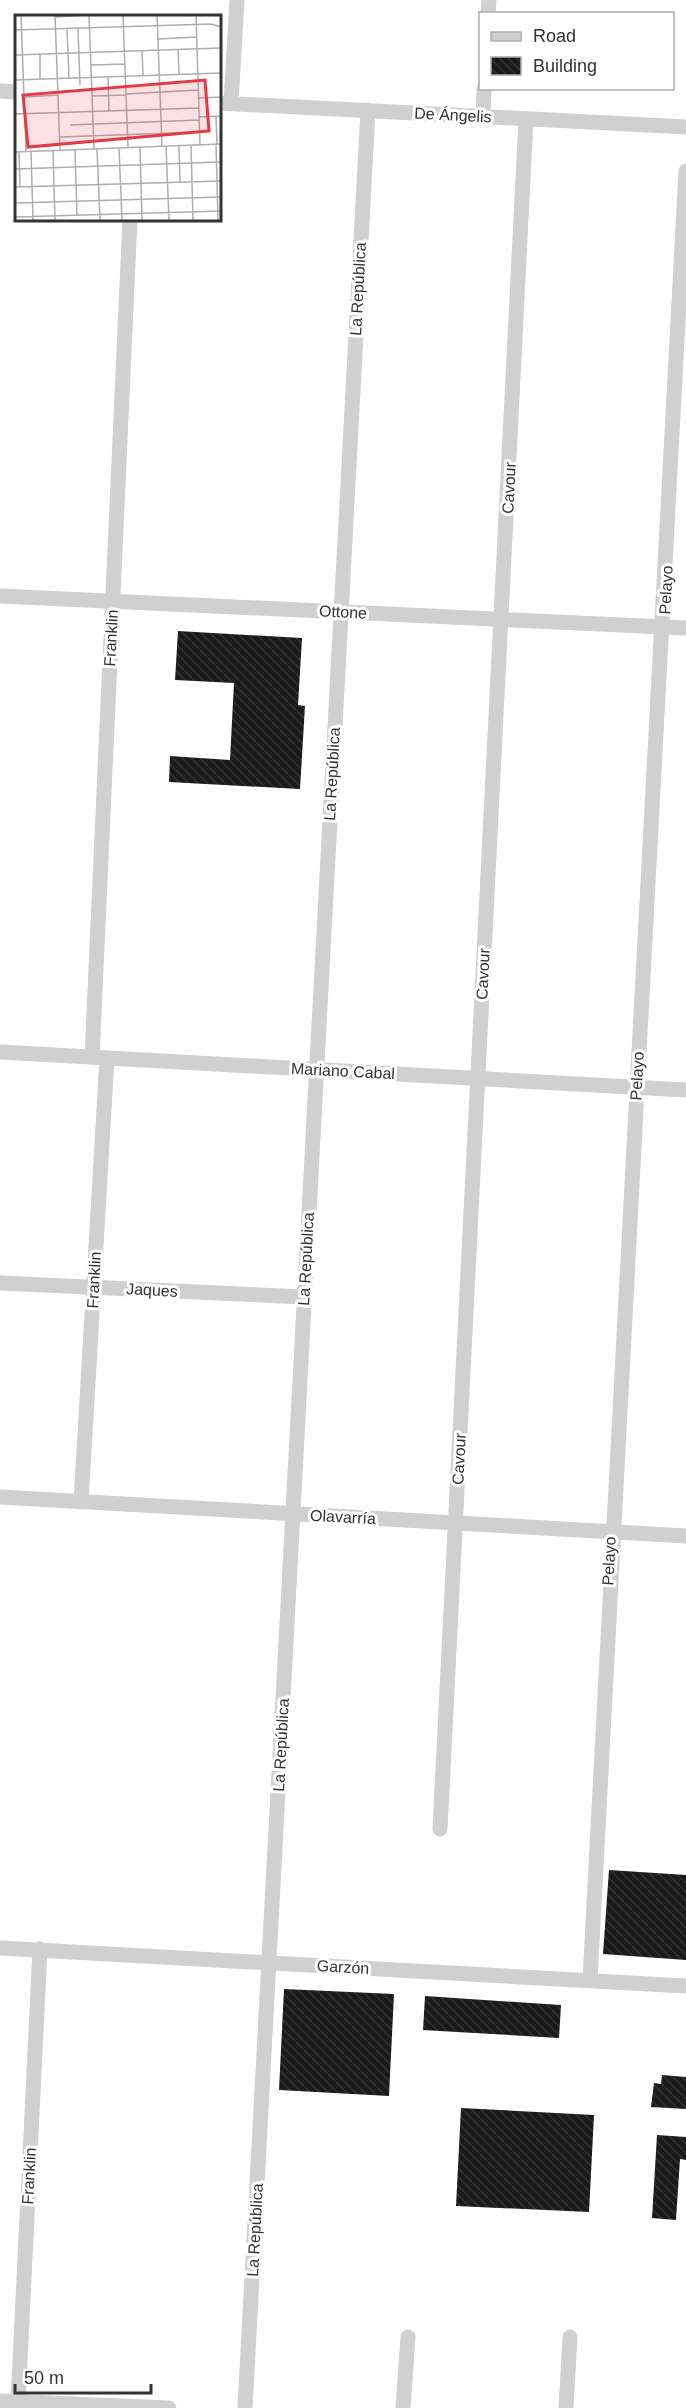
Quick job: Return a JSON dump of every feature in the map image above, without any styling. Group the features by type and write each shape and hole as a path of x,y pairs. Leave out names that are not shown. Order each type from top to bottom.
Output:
{"street":[{"path":"225,103 237,0"},
{"path":"483,116 484,90"},
{"path":"0,91 15,92"},
{"name":"De Ángelis","path":"225,103 686,127"},
{"name":"La República","path":"245,2408 368,110"},
{"name":"Cavour","path":"440,1829 526,119"},
{"name":"Pelayo","path":"590,1980 610,1532 664,627 686,171"},
{"name":"Franklin","path":"81,1502 93,1287 112,601 130,220"},
{"name":"Ottone","path":"0,596 686,628"},
{"name":"Mariano Cabal","path":"0,1052 686,1090"},
{"name":"Jaques","path":"0,1283 304,1297"},
{"name":"Olavarría","path":"0,1497 686,1536"},
{"name":"Garzón","path":"0,1948 686,1986"},
{"name":"Franklin","path":"18,2402 40,1950"},
{"path":"403,2408 408,2337"},
{"path":"566,2408 570,2337"},
{"path":"0,2401 169,2408"}],"building":[{"path":"178,631 302,638 298,705 305,706 300,789 169,782 170,756 230,760 234,683 175,680"},
{"path":"609,1870 686,1875 686,1960 603,1954"},
{"path":"284,1989 394,1994 389,2096 279,2090"},
{"path":"425,1996 561,2005 559,2038 423,2030"},
{"path":"662,2075 686,2077 686,2109 651,2107 654,2083 661,2084"},
{"path":"461,2108 594,2115 589,2212 456,2206"},
{"path":"657,2135 686,2137 686,2160 680,2159 676,2220 652,2218"}]}
